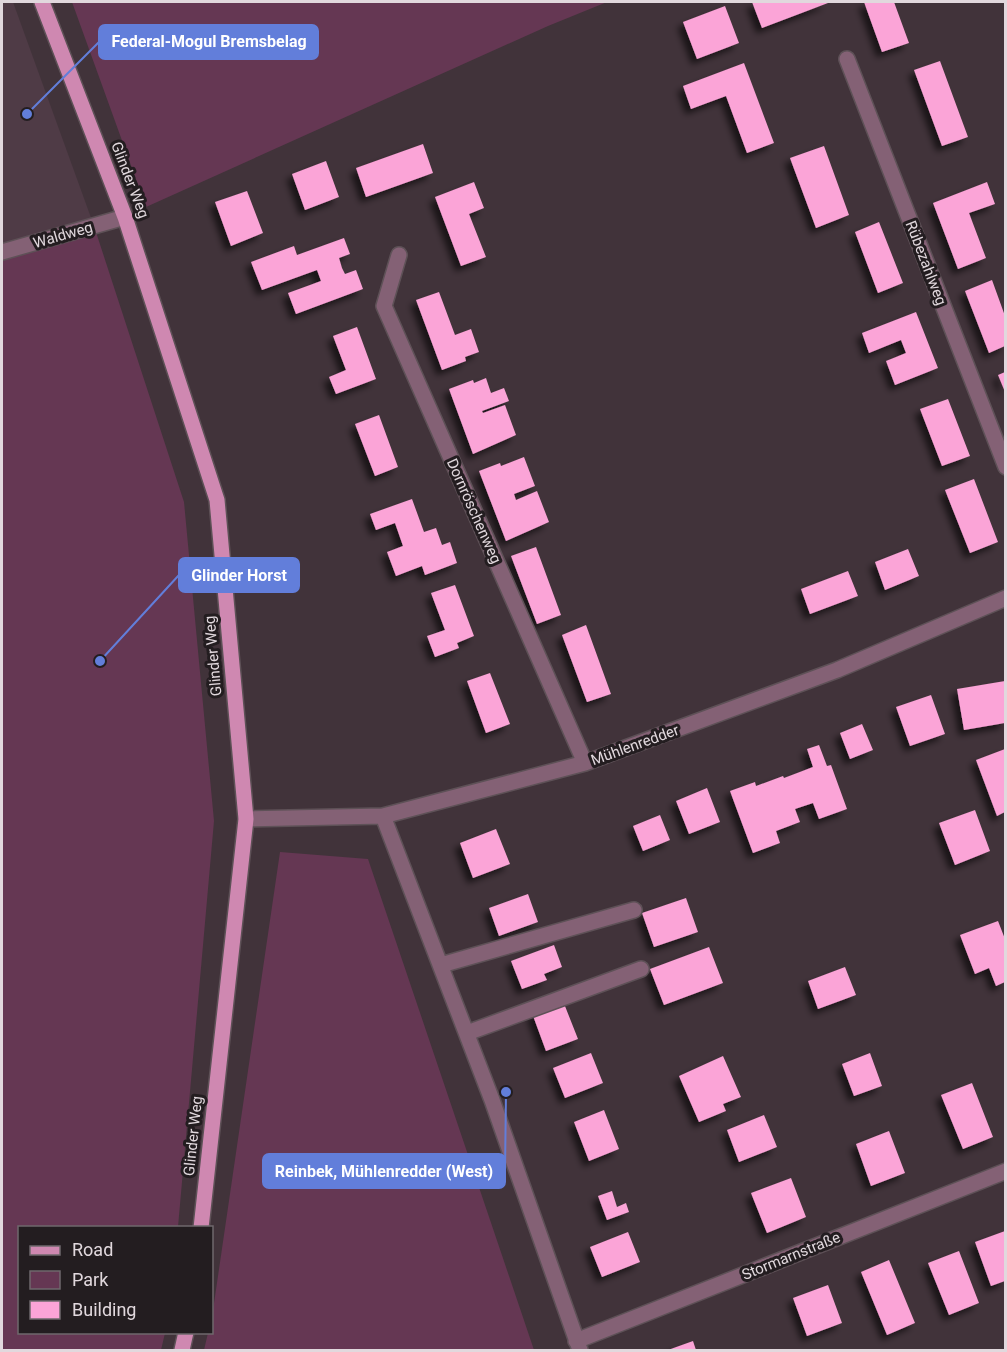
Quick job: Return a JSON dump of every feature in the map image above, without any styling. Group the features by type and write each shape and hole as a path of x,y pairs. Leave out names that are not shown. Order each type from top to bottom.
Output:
{"main road":[{"name":"Glinder Weg","path":"42,2 125,217 217,500 246,819 201,1226"},
{"path":"182,1350 186,1334"}],"street":[{"name":"Rübezahlweg","path":"847,59 1005,467"},
{"name":"Waldweg","path":"2,252 125,217"},
{"name":"Dornröschenweg","path":"399,255 384,306 585,763"},
{"name":"Mühlenredder","path":"246,819 383,816 585,763 837,670 1005,598"},
{"path":"383,816 496,1110 578,1346"},
{"path":"441,965 634,910"},
{"path":"467,1033 641,969"},
{"name":"Stormarnstraße","path":"578,1346 1005,1172"}],"shaded area":[{"path":"2,2 13,2 94,226 2,252"}],"green space":[{"path":"72,2 607,2 548,26 146,207"},
{"path":"94,226 184,502 214,821 178,1226 18,1226 18,1334 165,1334 161,1350 2,1350 2,252"},
{"path":"280,852 368,859 534,1350 204,1350 208,1334 213,1334 213,1310"}],"building":[{"path":"752,2 827,2 828,3 762,28"},
{"path":"864,2 894,2 909,43 882,52"},
{"path":"725,6 739,43 697,59 683,22"},
{"path":"940,61 968,137 942,146 914,70"},
{"path":"744,63 774,143 747,153 726,96 691,109 683,86"},
{"path":"423,144 433,173 366,197 356,168"},
{"path":"824,146 849,215 816,228 790,158"},
{"path":"326,161 339,197 305,210 292,174"},
{"path":"474,182 484,208 469,214 486,257 461,266 435,197"},
{"path":"987,182 995,204 969,213 986,258 958,269 933,203"},
{"path":"247,191 263,233 231,246 215,202"},
{"path":"879,222 903,283 878,293 855,232"},
{"path":"344,238 350,254 339,258 342,268 345,274 356,270 363,289 296,314 288,293 321,281 317,270 262,290 251,262 294,246 297,255"},
{"path":"992,280 1005,316 1005,346 989,353 965,291"},
{"path":"439,292 455,335 471,329 479,352 465,357 466,361 442,370 416,300"},
{"path":"916,312 938,368 895,385 886,361 906,353 901,340 869,353 862,333"},
{"path":"357,327 376,379 336,394 329,377 346,370 333,336"},
{"path":"1005,372 1005,392 998,375"},
{"path":"486,378 491,393 504,388 509,401 482,411 483,413 505,405 516,435 473,454 449,389"},
{"path":"948,399 970,456 942,466 920,409"},
{"path":"379,415 398,467 375,476 355,424"},
{"path":"524,457 535,486 514,494 516,500 537,491 549,522 506,541 479,471"},
{"path":"974,479 998,542 970,553 945,490"},
{"path":"412,499 424,532 436,528 442,545 450,542 457,563 425,575 422,566 396,576 387,552 403,546 395,523 376,530 370,514"},
{"path":"536,547 561,615 537,624 511,556"},
{"path":"908,549 919,576 885,590 875,562"},
{"path":"848,571 858,596 810,614 801,589"},
{"path":"455,585 474,636 457,643 459,648 435,657 427,636 445,630 431,593"},
{"path":"586,625 611,694 587,702 562,635"},
{"path":"490,673 510,724 486,733 467,681"},
{"path":"1005,681 1005,723 964,730 957,689"},
{"path":"931,695 945,734 910,746 896,707"},
{"path":"862,724 873,750 850,759 840,733"},
{"path":"819,745 827,766 831,765 847,809 819,819 813,803 795,809 800,822 776,831 780,843 753,853 730,791 755,782 756,786 783,776 784,778 813,767 807,749"},
{"path":"1005,749 1005,812 997,816 976,760"},
{"path":"707,788 720,822 689,834 676,801"},
{"path":"975,810 990,851 955,865 939,823"},
{"path":"660,815 670,840 643,851 633,826"},
{"path":"496,829 510,864 473,878 460,843"},
{"path":"528,894 538,922 499,936 489,908"},
{"path":"686,898 698,932 654,947 642,913"},
{"path":"998,921 1005,939 1005,982 996,986 989,968 975,974 960,935"},
{"path":"554,945 562,967 544,974 547,980 522,989 511,961"},
{"path":"709,947 723,983 664,1005 650,969"},
{"path":"845,967 856,995 818,1009 808,981"},
{"path":"563,1001 578,1039 546,1051 532,1013"},
{"path":"591,1053 603,1083 565,1098 553,1068"},
{"path":"870,1053 882,1086 854,1096 842,1064"},
{"path":"723,1056 741,1097 723,1104 726,1111 699,1122 679,1076"},
{"path":"972,1083 993,1137 963,1149 941,1095"},
{"path":"604,1110 619,1149 589,1161 574,1122"},
{"path":"764,1115 777,1147 739,1162 727,1130"},
{"path":"889,1131 905,1173 871,1186 856,1144"},
{"path":"791,1178 806,1217 767,1233 751,1193"},
{"path":"612,1191 617,1207 626,1203 629,1212 607,1220 598,1196"},
{"path":"1005,1231 1005,1281 991,1286 975,1242"},
{"path":"628,1232 640,1262 602,1277 590,1247"},
{"path":"959,1251 979,1303 949,1315 928,1263"},
{"path":"889,1260 915,1323 887,1335 861,1272"},
{"path":"828,1285 842,1323 807,1336 793,1298"},
{"path":"693,1341 696,1350 668,1350"}],"place":[{"name":"Federal-Mogul Bremsbelag","path":"27,114"},
{"name":"Glinder Horst","path":"100,661"},
{"name":"Reinbek, Mühlenredder (West)","path":"506,1092"}]}
